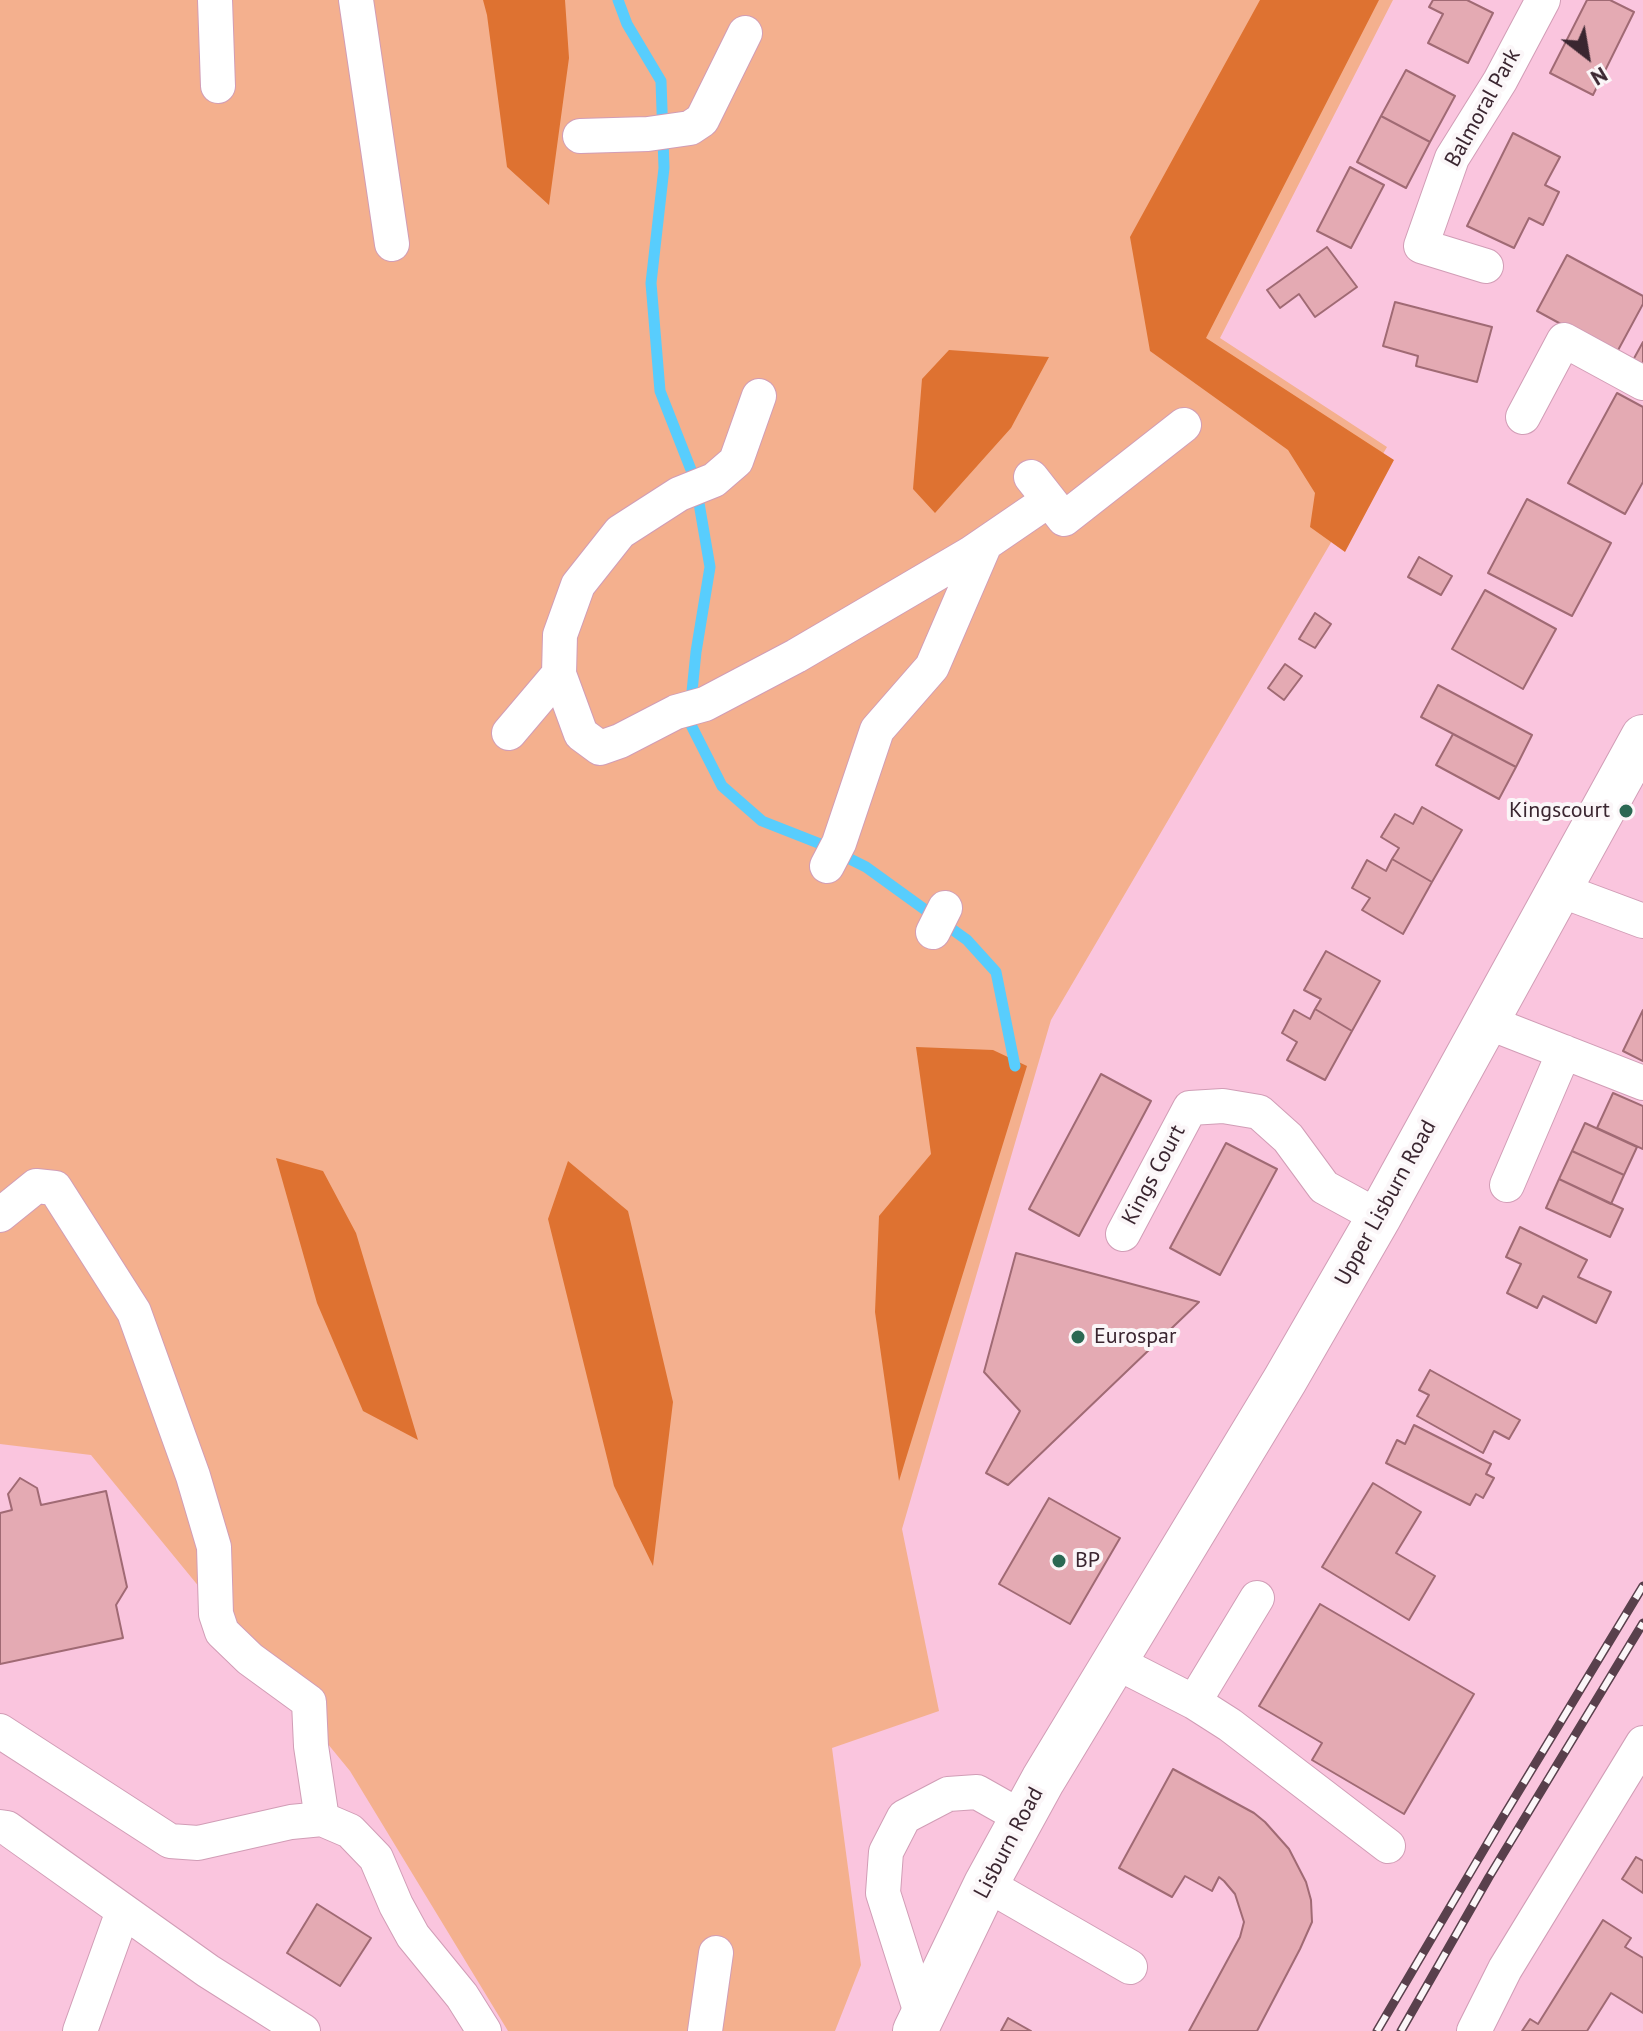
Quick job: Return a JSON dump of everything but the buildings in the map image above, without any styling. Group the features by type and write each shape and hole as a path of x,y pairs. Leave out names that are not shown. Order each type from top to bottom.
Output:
{"main road":[{"name":"Upper Lisburn Road","path":"1114,1661 1285,1380 1379,1217 1641,746"},
{"name":"Lisburn Road","path":"918,2023 986,1884 1114,1661"}],"street":[{"path":"215,0 218,86"},
{"path":"356,0 392,244"},
{"name":"Balmoral Park","path":"1486,266 1421,246 1452,158 1500,81 1543,0"},
{"path":"580,136 648,134 690,128 702,120 745,33"},
{"path":"1523,417 1564,340 1643,383"},
{"path":"759,396 736,461 714,480 679,494 620,532 578,585 560,635 559,674 581,734 600,748 796,656 985,544 1040,488 1064,519 1184,425"},
{"path":"833,854 877,730 932,667 985,544"},
{"path":"509,733 559,674"},
{"path":"1560,890 1643,921"},
{"path":"1487,1022 1643,1083"},
{"path":"1507,1185 1564,1052"},
{"name":"Kings Court","path":"1123,1234 1190,1108 1223,1106 1259,1112 1288,1138 1324,1187 1379,1217"},
{"path":"0,1215 36,1186 55,1188 134,1312 193,1476 214,1547 216,1614 222,1632 250,1659 309,1702 311,1746 322,1819"},
{"path":"1194,1702 1257,1598"},
{"path":"1114,1661 1194,1702 1230,1725 1388,1846"},
{"path":"0,1731 170,1841 198,1843 291,1822 322,1819 350,1831 376,1858 413,1936 462,1996 484,2031"},
{"path":"1474,2031 1505,1969 1638,1761"},
{"path":"918,2023 883,1893 886,1852 904,1817 948,1794 977,1792 1023,1818"},
{"path":"2,1826 208,1971 303,2031"},
{"path":"986,1884 1130,1967"},
{"path":"80,2031 123,1911"},
{"path":"705,2031 716,1953"}],"shaded area":[{"path":"0,0 1393,0 1220,338 1387,447 1051,1020 902,1529 939,1711 832,1748 861,1965 835,2031 508,2031 350,1771 91,1455 0,1444"},
{"path":"483,0 565,0 569,58 549,205 507,167"},
{"path":"1260,0 1379,0 1206,338 1394,460 1345,552 1310,527 1315,493 1288,450 1150,351 1130,237"},
{"path":"949,350 1049,357 1011,428 935,513 913,489 922,379"},
{"path":"916,1047 993,1050 1027,1066 899,1481 875,1312 879,1216 931,1154"},
{"path":"276,1158 323,1171 356,1233 418,1440 363,1411 317,1303"},
{"path":"568,1161 628,1211 673,1402 653,1566 614,1486 548,1219"}],"waterway":[{"path":"618,0 627,24 661,81 664,168 651,283 660,391 695,480 710,567 689,721 722,786 762,821 818,843 866,867 967,940 996,972 1015,1066"}],"railway":[{"path":"1377,2031 1643,1586"},
{"path":"1401,2031 1489,1877 1643,1623"}],"place":[{"name":"Kingscourt","path":"1626,811"},
{"name":"Eurospar","path":"1078,1337"},
{"name":"BP","path":"1059,1561"}]}
